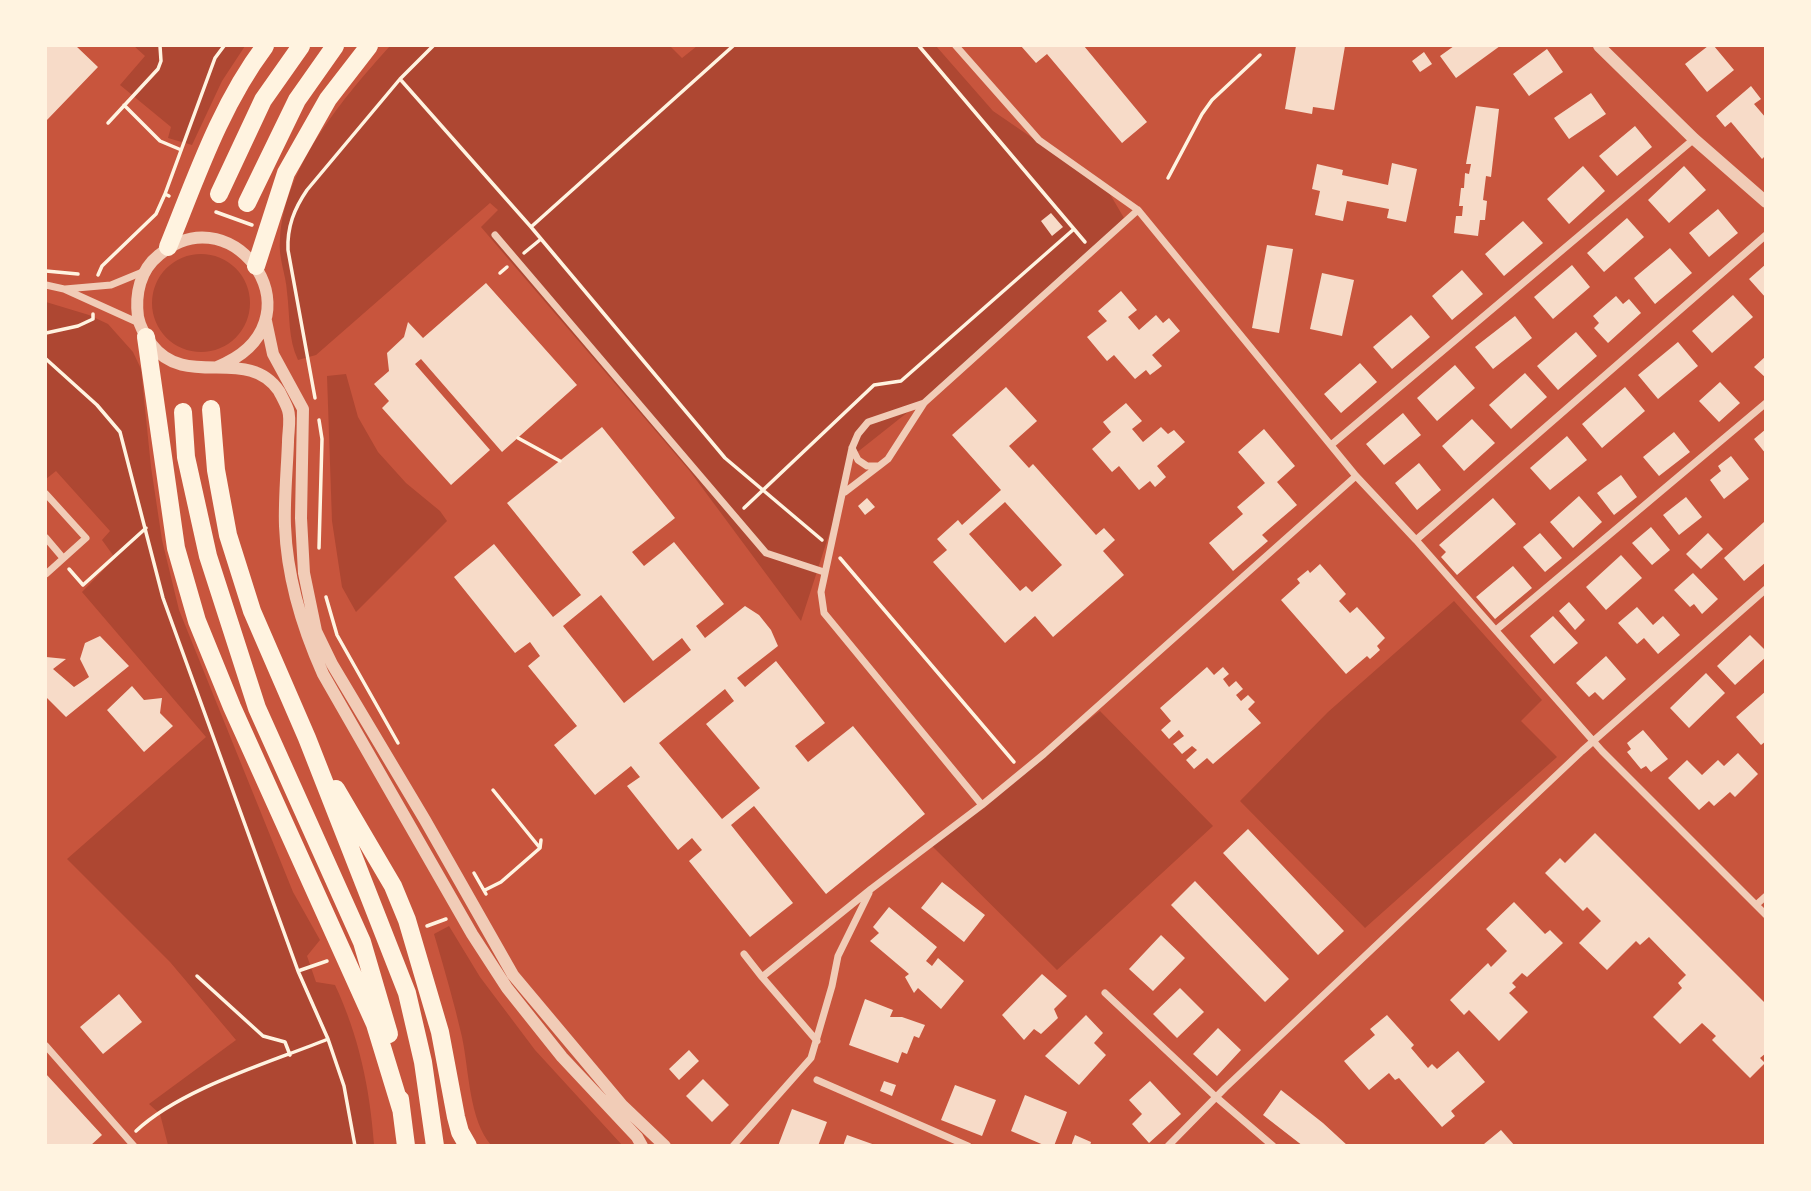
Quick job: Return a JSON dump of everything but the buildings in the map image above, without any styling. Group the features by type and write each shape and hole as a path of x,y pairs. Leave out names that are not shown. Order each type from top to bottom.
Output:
{"highway":[{"path":"168,247 217,126 251,64 265,46"},
{"path":"219,194 263,100 301,46"},
{"path":"247,203 297,100 335,46"},
{"path":"256,266 286,173 328,99 369,46"},
{"path":"142,330 176,548 197,621 232,707 375,1024 401,1109"},
{"path":"211,409 216,470 228,535 252,611 307,738 407,993 423,1062 435,1146"},
{"path":"183,412 186,457 208,556 257,708 362,942 396,1060 406,1146"},
{"path":"307,738 393,886 407,920 440,1032 460,1132 468,1146"}],"street":[{"path":"957,46 1039,140 1118,193 1138,210 1356,476 1594,740 1766,915"},
{"path":"1600,46 1694,139 1766,202"},
{"path":"1331,445 1694,139"},
{"path":"844,492 888,459 924,403 1138,210"},
{"path":"495,235 766,553 824,572"},
{"path":"1416,540 1766,235"},
{"path":"642,1146 637,1137 562,1057 507,988 472,934 323,674 307,639 292,584 285,527 289,412 279,391 266,376 236,368 184,367 156,350 142,330 136,305 138,287 145,270 168,247 200,238 216,239 238,249 256,266 267,292 266,319 273,354 303,409 301,518 304,573 316,631 332,664 513,975 622,1104 665,1146"},
{"path":"64,289 111,285 145,270"},
{"path":"46,285 64,289 142,330"},
{"path":"218,368 234,361 248,350 259,336 266,319"},
{"path":"924,403 868,422 858,434 852,448 824,572 821,592 824,613 982,805"},
{"path":"1496,630 1766,403"},
{"path":"852,448 858,460 867,466 879,466"},
{"path":"762,977 1022,772 1356,476"},
{"path":"46,494 86,538 46,574"},
{"path":"46,538 63,558"},
{"path":"1168,1146 1216,1097 1594,740 1766,589"},
{"path":"733,1146 811,1058 838,956 871,889"},
{"path":"1756,905 1766,896"},
{"path":"744,954 817,1041"},
{"path":"1105,993 1216,1097 1273,1146"},
{"path":"46,1046 134,1146"},
{"path":"817,1080 968,1146"}],"path":[{"path":"108,123 158,69 161,61 160,46"},
{"path":"165,194 215,58 224,46"},
{"path":"316,406 288,256 287,235 302,197 400,79 433,46"},
{"path":"531,227 733,46"},
{"path":"919,46 1085,242"},
{"path":"1168,178 1212,100 1260,55"},
{"path":"400,79 531,227 725,458 831,547 1022,772"},
{"path":"124,105 160,141 180,150"},
{"path":"742,509 874,384 901,382 1074,229"},
{"path":"46,271 84,275"},
{"path":"46,359 97,405 120,432 163,598 298,971 328,1039 344,1086 355,1146"},
{"path":"318,417 322,439 319,548"},
{"path":"518,438 560,460"},
{"path":"59,573 66,566 83,585 146,528"},
{"path":"323,587 337,635 403,751"},
{"path":"493,790 540,848"},
{"path":"485,890 501,882 540,848 541,840"},
{"path":"435,923 448,918"},
{"path":"298,971 310,967"},
{"path":"197,976 263,1035 285,1042 290,1055"},
{"path":"128,1138 153,1115 200,1090 328,1039"}],"shaded area":[{"path":"134,46 245,46 222,81 192,145 168,138 171,127 120,85 145,56"},
{"path":"390,46 670,46 682,58 697,46 936,46 993,111 1107,189 1124,218 990,347 855,454 801,621 689,470 481,227 498,210 490,203 316,355 298,360 291,336 280,253 284,212 292,186 319,135 336,110"},
{"path":"201,254 220,258 236,268 246,284 250,303 246,322 236,338 220,348 201,352 182,348 166,338 156,322 152,303 156,284 166,268 182,258"},
{"path":"46,302 89,315 108,324 133,352 141,369 162,540 179,610 293,892 320,940 307,956 316,982 335,985 351,1024 370,1104 374,1145 168,1145 160,1114 149,1104 236,1040 170,962 67,859 206,737 82,592 115,558 102,540 110,531 56,471 46,479"},
{"path":"346,374 358,417 378,452 406,483 440,511 447,521 356,612 342,587 332,521 327,376"},
{"path":"1454,601 1542,700 1521,721 1557,757 1365,928 1240,801 1328,712"},
{"path":"1100,711 1213,826 1057,970 931,845"},
{"path":"449,926 480,977 535,1050 622,1145 491,1145 474,1109 462,1037 434,934"}]}
